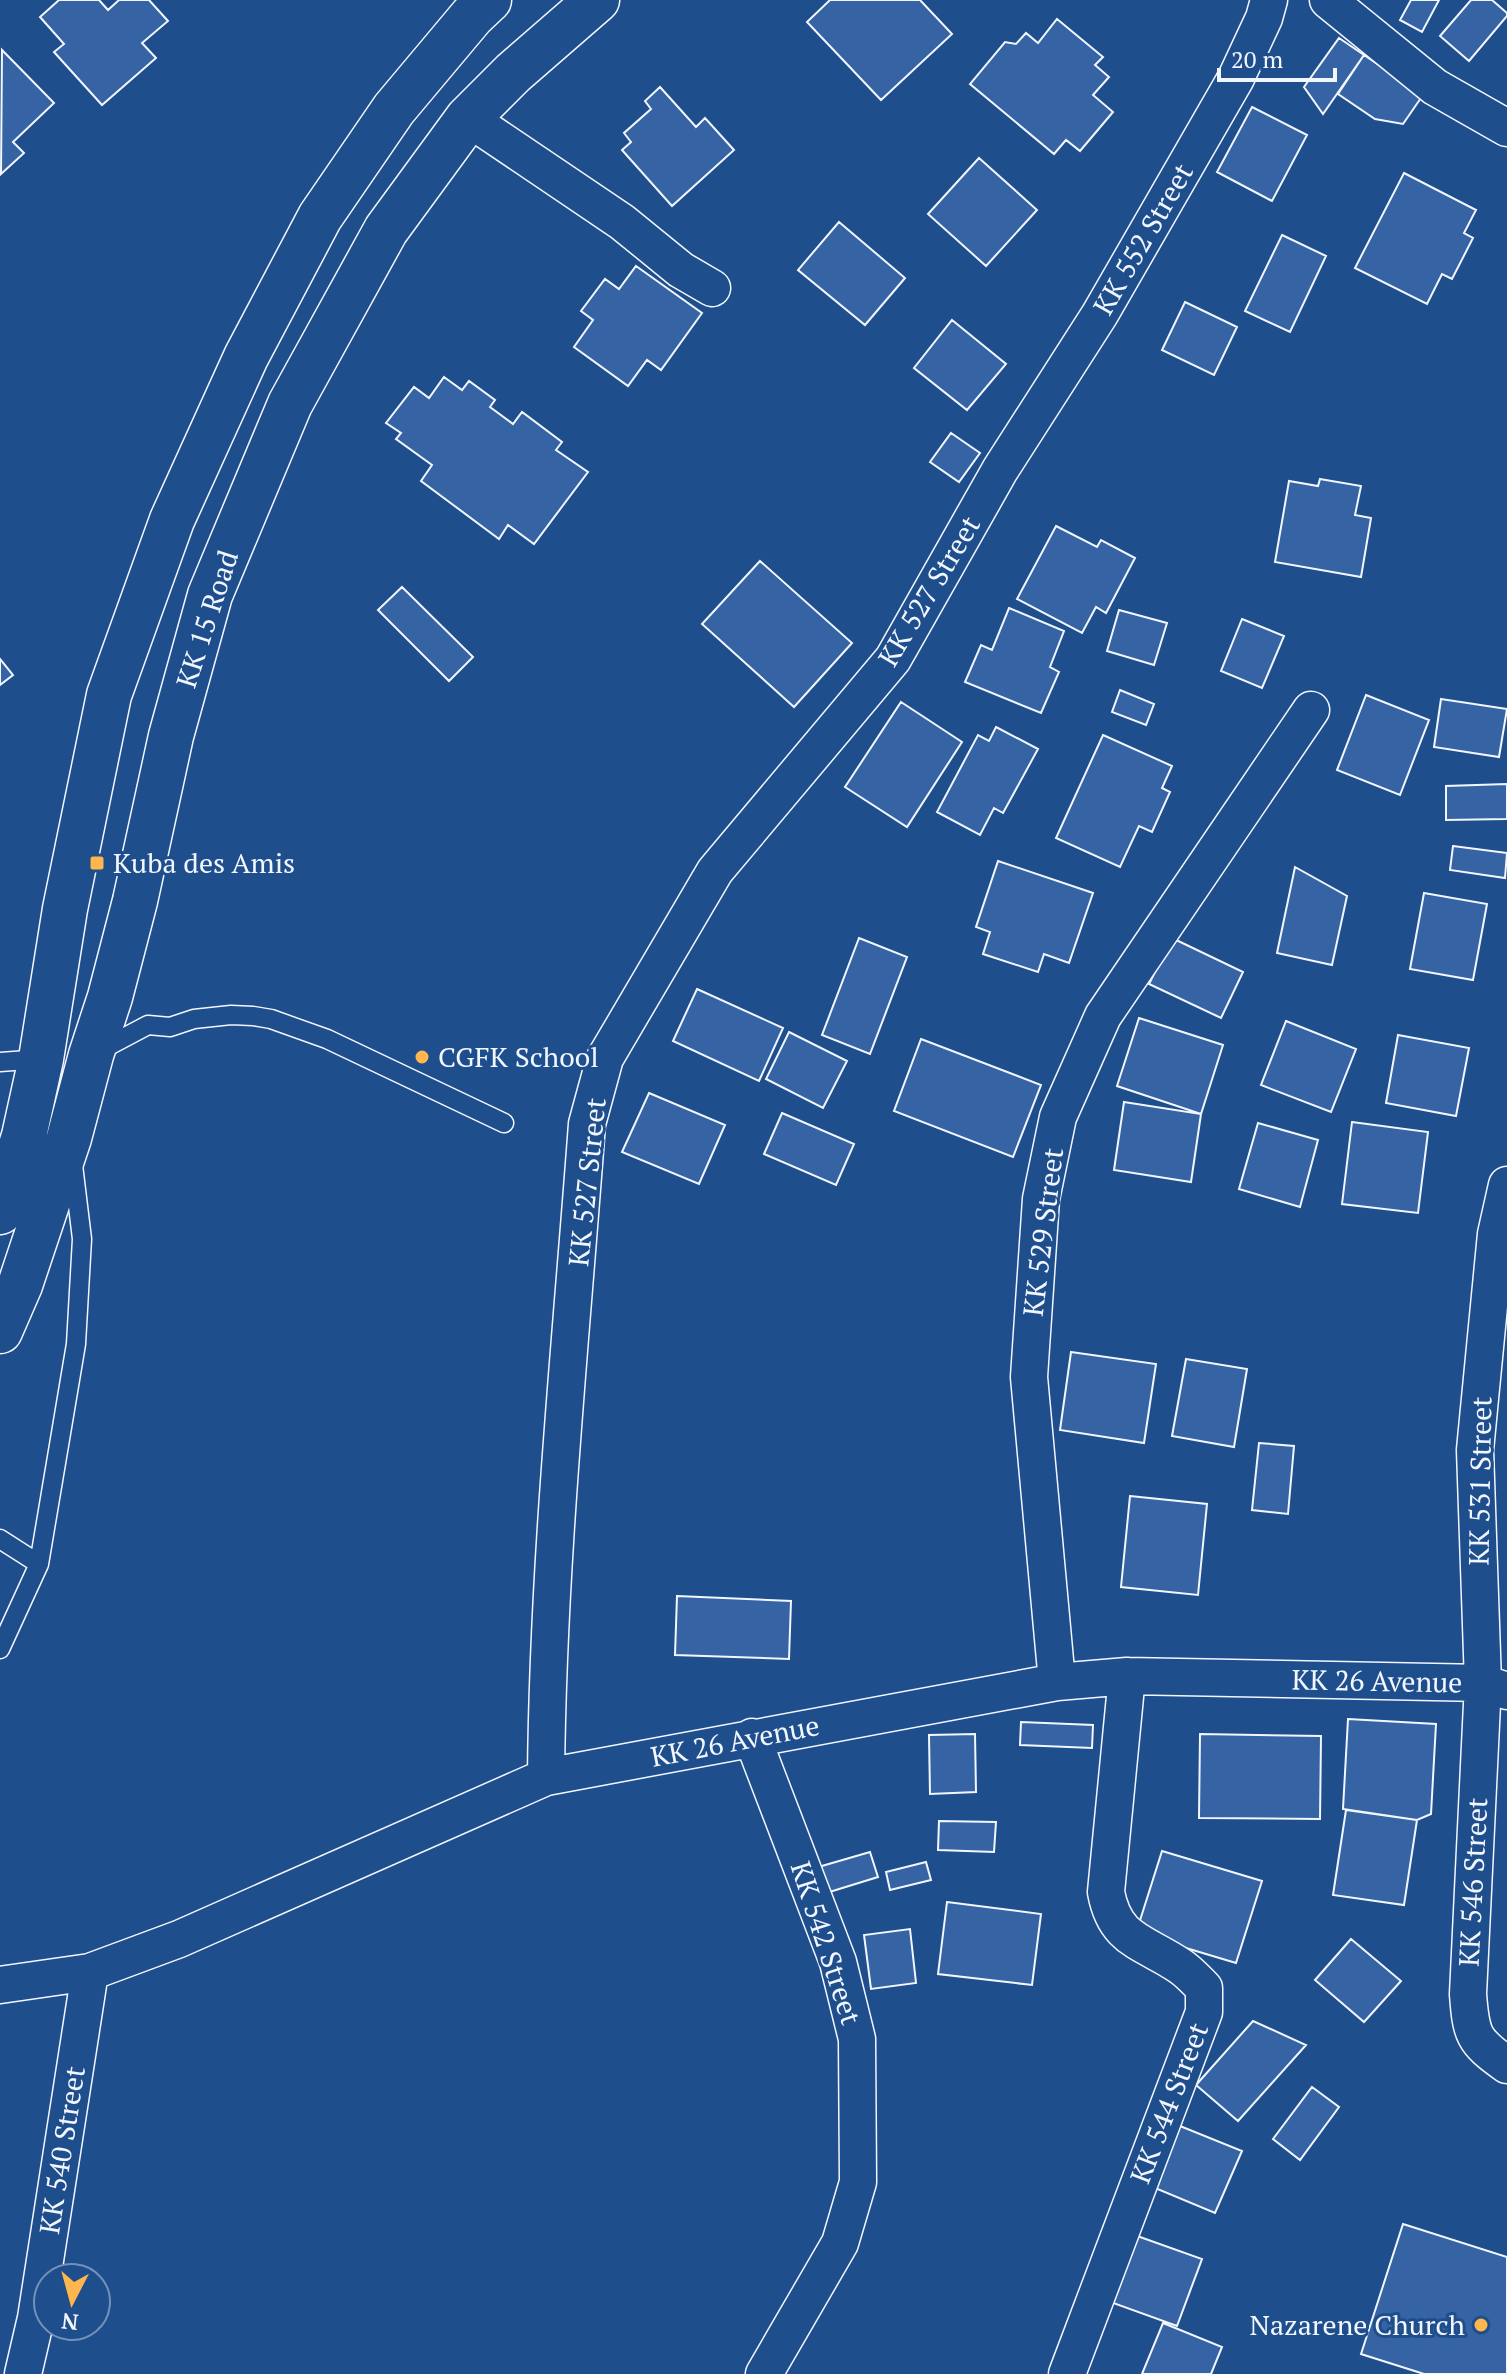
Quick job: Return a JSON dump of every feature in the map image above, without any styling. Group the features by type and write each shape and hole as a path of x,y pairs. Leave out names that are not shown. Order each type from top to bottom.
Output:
{"highway":[{"path":"0,1212 24,1136 21,1061 76,852 109,695 172,520 246,357 320,217 394,109 489,0"},
{"name":"KK 15 Road","path":"0,1331 20,1285 69,1138 110,997 171,736 210,595 290,404 386,230 468,118 513,73 597,0"}],"street":[{"name":"KK 552 Street","path":"1000,470 1100,314 1236,78 1264,18 1269,0"},
{"path":"1328,0 1435,87 1507,128"},
{"path":"468,118 622,222 681,270 712,288"},
{"name":"KK 527 Street","path":"546,1777 553,1586 587,1124 605,1058 715,871 893,659 1000,470"},
{"name":"KK 529 Street","path":"1057,1682 1029,1377 1041,1199 1058,1117 1103,1016 1311,710"},
{"name":"KK 531 Street","path":"1495,1687 1475,1450 1496,1234 1507,1185"},
{"name":"KK 26 Avenue","path":"0,1985 90,1972 179,1939 546,1777 1057,1682 1127,1676 1495,1687"},
{"name":"KK 544 Street","path":"1067,2374 1204,2012 1204,1988 1183,1967 1123,1932 1110,1914 1106,1892 1127,1676"},
{"name":"KK 546 Street","path":"1495,1687 1468,1994 1471,2030 1487,2051 1507,2065"},
{"name":"KK 542 Street","path":"752,1737 838,1962 857,2039 858,2182 840,2243 764,2374"},
{"name":"KK 540 Street","path":"23,2374 36,2318 90,1972"}],"lane":[{"path":"91,1055 148,1025 170,1027 194,1019 253,1016 271,1019 327,1039 504,1123"},
{"path":"0,1649 39,1564 76,1344 82,1239 69,1138"},
{"path":"0,1539 39,1564"}],"building":[{"path":"59,0 99,0 108,10 119,0 149,0 168,21 142,43 156,58 102,105 54,52 64,44 40,17"},
{"path":"830,0 920,0 952,34 881,100 807,22"},
{"path":"1411,0 1439,0 1422,32 1400,20"},
{"path":"1471,0 1492,0 1507,16 1469,61 1440,36"},
{"path":"1057,19 1103,57 1095,65 1109,77 1093,95 1113,112 1080,151 1066,140 1054,154 970,84 1005,42 1016,44 1026,33 1038,43"},
{"path":"1339,38 1364,55 1323,114 1304,87"},
{"path":"2,50 54,103 13,142 24,153 1,174"},
{"path":"1364,55 1423,95 1403,124 1375,119 1338,94"},
{"path":"660,87 696,127 705,118 734,150 672,206 622,150 631,142 624,133 651,109 645,101"},
{"path":"1252,107 1307,135 1272,201 1217,172"},
{"path":"979,158 1037,210 986,266 928,214"},
{"path":"1404,173 1476,210 1464,233 1473,238 1452,279 1442,274 1427,304 1355,268"},
{"path":"839,222 905,278 865,325 798,270"},
{"path":"1282,235 1326,256 1290,332 1245,311"},
{"path":"636,266 702,313 661,370 647,360 628,386 574,347 593,320 581,311 605,279 619,289"},
{"path":"1185,302 1237,327 1214,375 1162,350"},
{"path":"952,320 1006,364 967,410 914,368"},
{"path":"444,377 462,390 469,381 495,400 490,407 513,424 522,412 562,442 556,450 588,472 534,544 508,525 499,539 421,481 432,465 396,439 401,433 386,423 414,387 429,398"},
{"path":"951,433 980,453 959,482 930,462"},
{"path":"1320,479 1361,486 1355,515 1371,518 1361,577 1275,562 1289,481 1318,486"},
{"path":"1056,526 1097,547 1101,540 1135,558 1106,613 1096,607 1082,633 1017,599"},
{"path":"760,561 852,643 794,707 702,624"},
{"path":"402,587 473,657 449,681 378,610"},
{"path":"1009,608 1064,631 1050,667 1059,672 1041,713 965,682 981,645 992,650"},
{"path":"1119,610 1167,623 1154,665 1107,651"},
{"path":"1242,619 1284,636 1262,688 1221,671"},
{"path":"0,659 13,675 0,685"},
{"path":"1120,690 1154,704 1146,725 1112,712"},
{"path":"1366,695 1429,720 1400,795 1337,770"},
{"path":"1441,699 1507,709 1499,757 1434,747"},
{"path":"901,702 962,742 907,827 845,787"},
{"path":"996,727 1038,749 1003,813 994,808 980,835 937,812 978,735 989,741"},
{"path":"1103,735 1172,766 1162,788 1170,792 1152,832 1139,826 1120,867 1056,838"},
{"path":"1507,784 1507,819 1446,820 1446,786"},
{"path":"1453,846 1507,853 1505,878 1450,870"},
{"path":"998,861 1093,893 1069,963 1044,954 1038,972 983,954 990,932 976,927"},
{"path":"1295,867 1347,896 1332,965 1277,953"},
{"path":"1424,893 1487,904 1473,980 1410,969"},
{"path":"859,938 907,957 870,1054 822,1035"},
{"path":"1172,938 1243,972 1221,1018 1149,984"},
{"path":"697,989 783,1028 759,1081 673,1041"},
{"path":"1139,1018 1223,1045 1201,1114 1117,1086"},
{"path":"1286,1021 1356,1049 1331,1112 1261,1085"},
{"path":"789,1032 847,1061 823,1108 766,1079"},
{"path":"1398,1035 1469,1048 1456,1116 1386,1103"},
{"path":"921,1039 1041,1085 1013,1157 894,1111"},
{"path":"649,1093 725,1125 699,1184 622,1152"},
{"path":"1124,1102 1201,1114 1191,1182 1114,1170"},
{"path":"782,1113 854,1144 836,1185 764,1154"},
{"path":"1352,1122 1428,1132 1418,1213 1342,1204"},
{"path":"1258,1123 1318,1140 1300,1207 1239,1189"},
{"path":"1071,1352 1156,1364 1144,1443 1060,1430"},
{"path":"1186,1359 1247,1369 1234,1447 1172,1436"},
{"path":"1259,1443 1294,1446 1288,1514 1252,1510"},
{"path":"1130,1496 1207,1504 1198,1595 1121,1587"},
{"path":"677,1596 791,1601 789,1659 675,1655"},
{"path":"1348,1719 1436,1724 1431,1814 1417,1820 1343,1809"},
{"path":"1021,1722 1093,1725 1092,1748 1020,1745"},
{"path":"975,1734 976,1792 930,1794 929,1735"},
{"path":"1200,1734 1321,1736 1320,1819 1199,1818"},
{"path":"1346,1810 1417,1820 1404,1905 1333,1895"},
{"path":"939,1821 996,1822 994,1852 938,1850"},
{"path":"1162,1851 1262,1881 1236,1963 1136,1933"},
{"path":"870,1852 878,1877 823,1894 815,1868"},
{"path":"926,1862 931,1880 890,1890 886,1872"},
{"path":"947,1902 1041,1914 1032,1985 938,1974"},
{"path":"910,1929 916,1983 871,1989 864,1935"},
{"path":"1351,1939 1401,1981 1364,2022 1315,1980"},
{"path":"1253,2021 1306,2045 1238,2121 1196,2085"},
{"path":"1312,2087 1339,2107 1300,2160 1273,2139"},
{"path":"1180,2126 1242,2151 1215,2213 1155,2188"},
{"path":"1403,2224 1507,2257 1507,2374 1424,2374 1361,2354"},
{"path":"1126,2232 1202,2259 1177,2326 1102,2299"},
{"path":"1163,2323 1222,2347 1211,2374 1142,2374"}],"place":[{"name":"Kuba des Amis","path":"97,863"},
{"name":"CGFK School","path":"422,1057"},
{"name":"Nazarene Church","path":"1481,2325"}]}
